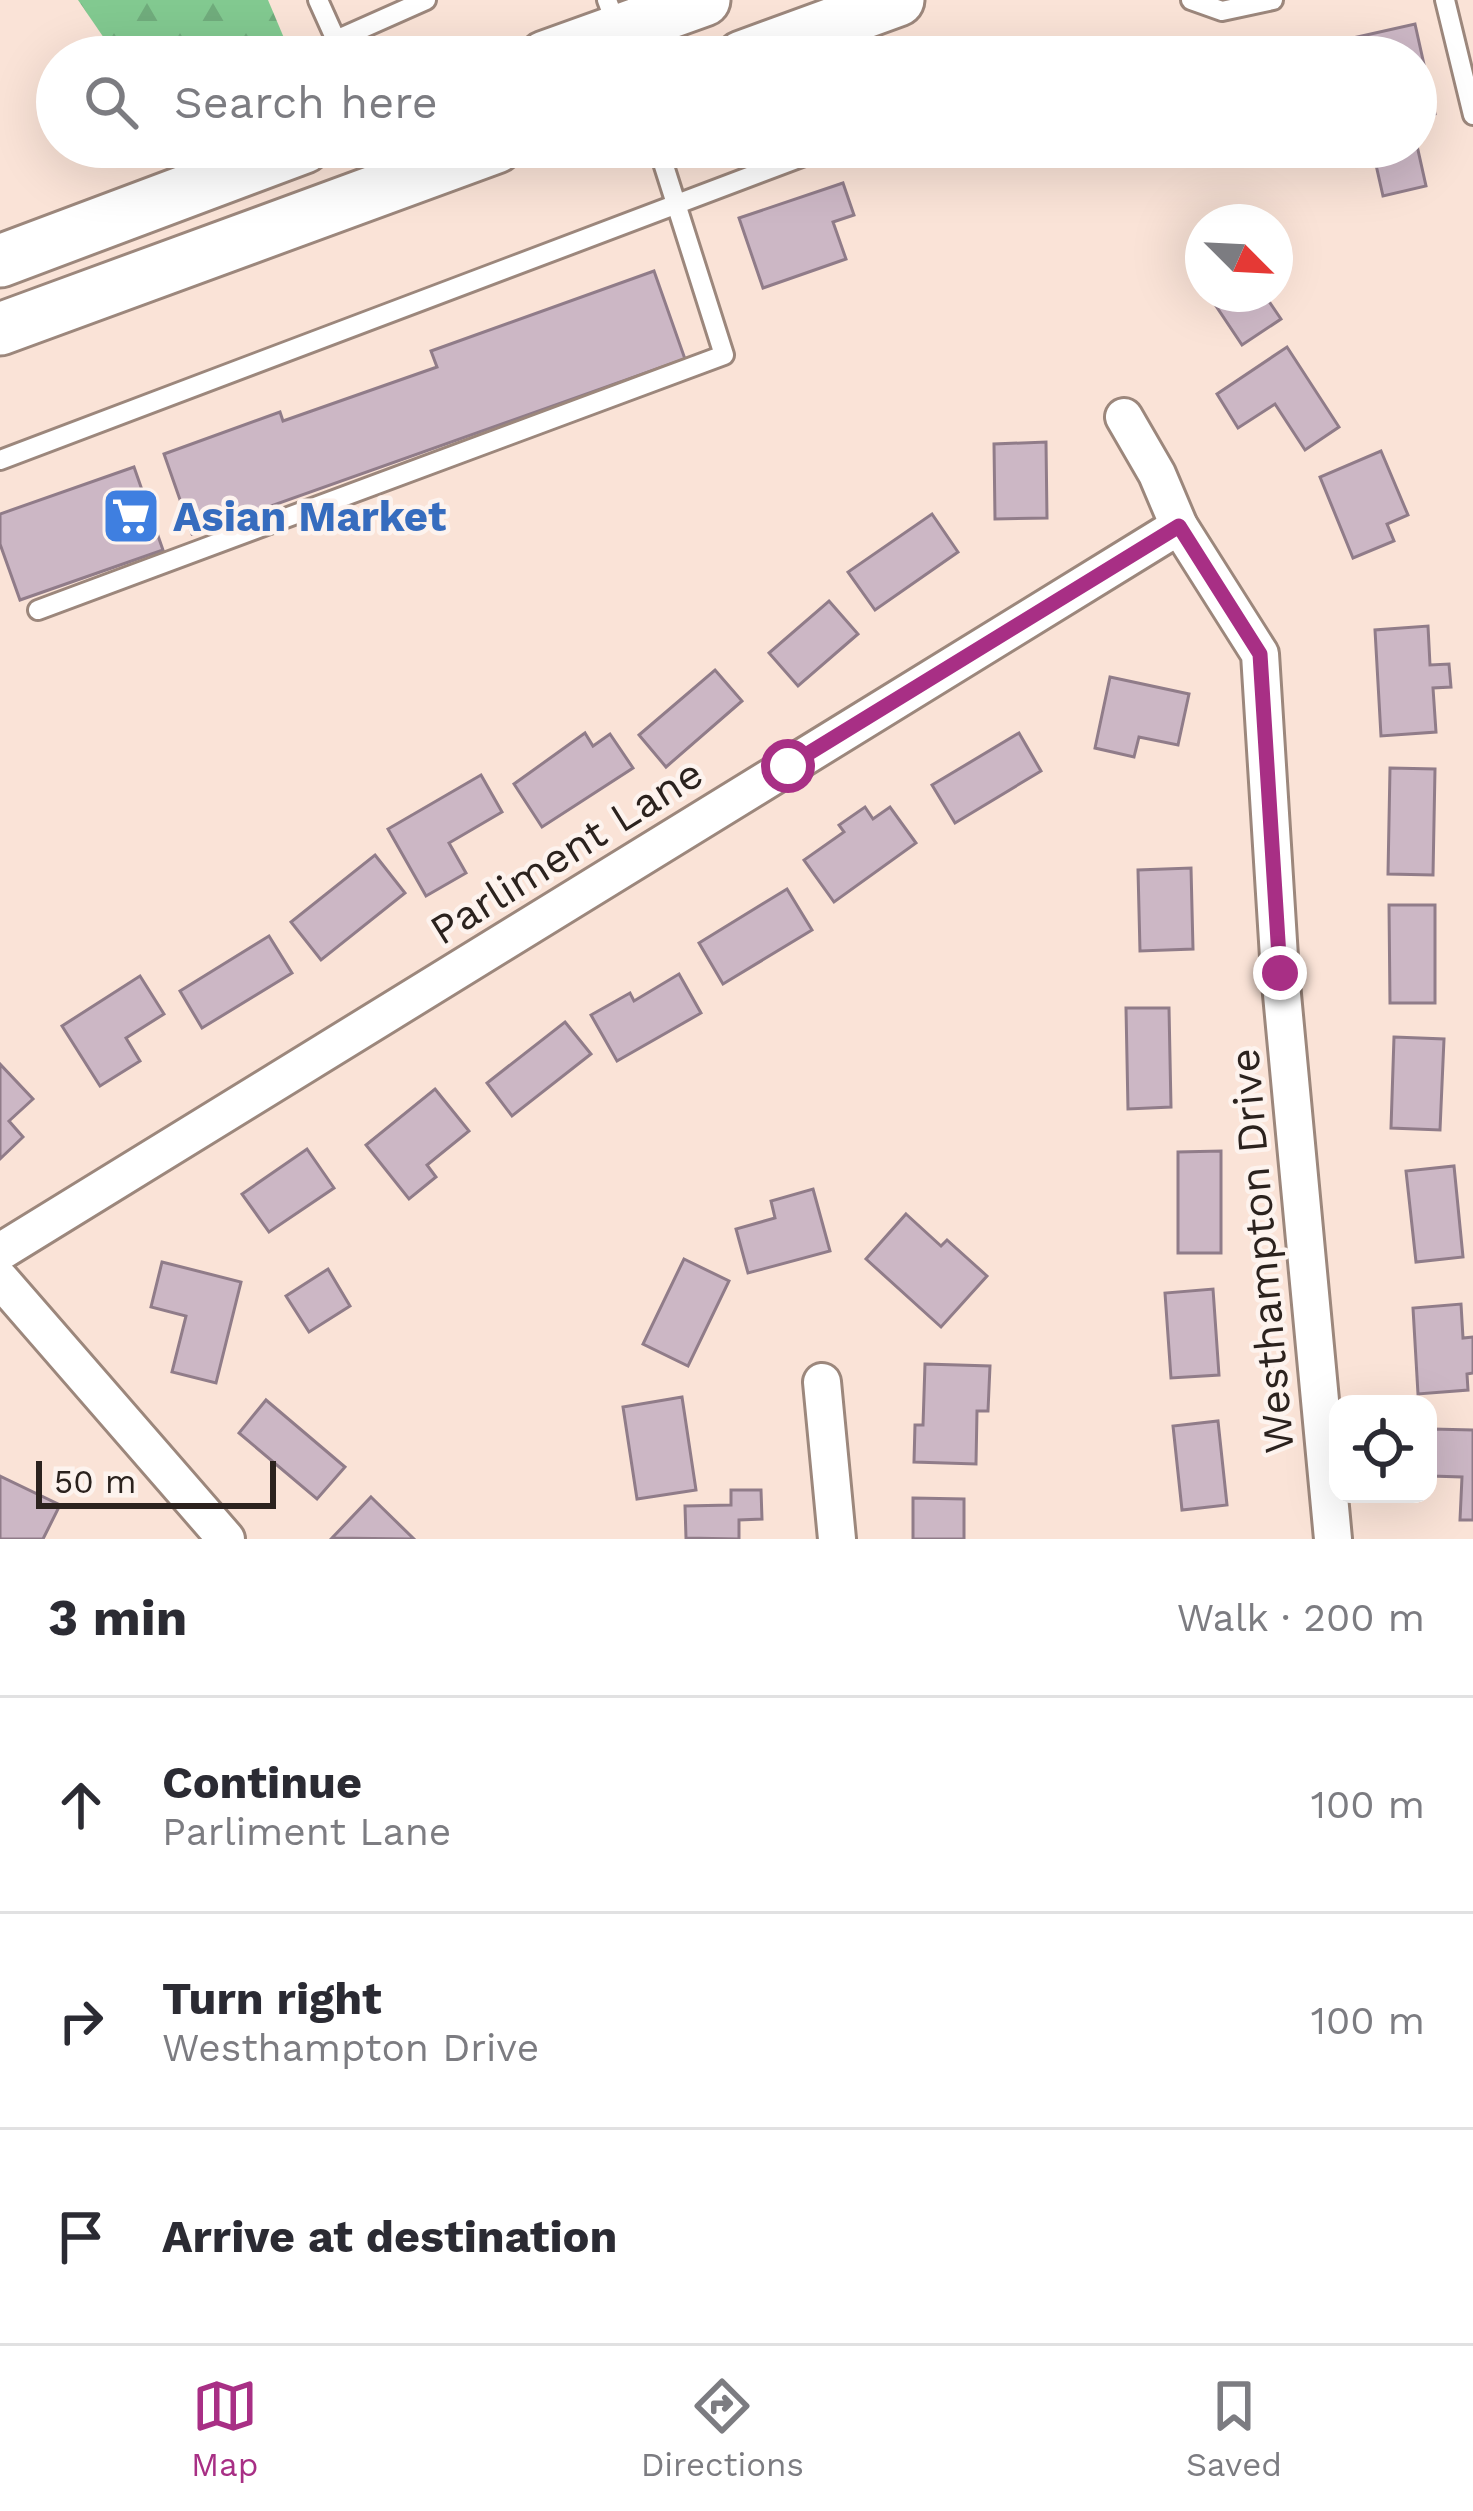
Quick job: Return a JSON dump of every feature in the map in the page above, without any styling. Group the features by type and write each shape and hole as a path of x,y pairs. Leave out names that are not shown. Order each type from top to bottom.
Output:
{"main road":[{"path":"618,29 704,0"},
{"path":"799,36 898,0"},
{"path":"0,261 248,168"},
{"path":"0,328 438,168"}],"street":[{"name":"Westhampton Drive","path":"1124,417 1179,526 1260,654 1280,973 1333,1539"},
{"name":"Parliment Lane","path":"0,1252 1179,526"},
{"path":"0,1279 226,1539"},
{"path":"822,1382 837,1539"}],"lane":[{"path":"318,0 334,36"},
{"path":"345,36 426,0"},
{"path":"1191,0 1222,11 1273,0"},
{"path":"1445,0 1473,115"},
{"path":"38,610 724,355 665,168"},
{"path":"0,460 773,168"}],"green space":[{"path":"78,0 268,0 283,36 103,36"}],"building":[{"path":"1415,24 1418,36 1362,36"},
{"path":"1377,168 1422,168 1426,186 1383,196"},
{"path":"843,183 854,215 833,222 846,259 763,288 739,218"},
{"path":"654,271 685,359 192,534 164,454 280,412 283,421 437,367 431,351"},
{"path":"1220,312 1276,312 1281,319 1242,345"},
{"path":"1287,347 1339,427 1305,450 1275,404 1238,428 1217,394"},
{"path":"1046,442 1047,518 995,519 994,444"},
{"path":"1381,451 1408,515 1387,524 1394,541 1353,558 1320,477"},
{"path":"134,467 163,550 20,600 0,544 0,514"},
{"path":"932,514 958,552 875,610 848,572"},
{"path":"829,601 858,634 798,686 769,653"},
{"path":"1428,626 1430,665 1449,664 1451,687 1433,688 1436,732 1381,736 1375,630"},
{"path":"715,670 742,701 666,767 639,735"},
{"path":"1110,677 1189,694 1178,745 1139,737 1134,757 1095,748"},
{"path":"585,733 593,746 610,734 633,768 542,827 514,784"},
{"path":"1019,733 1041,771 955,823 932,785"},
{"path":"1390,768 1435,769 1433,875 1388,874"},
{"path":"481,775 502,812 449,843 466,873 426,896 388,829"},
{"path":"865,807 873,819 890,807 916,843 834,902 804,860 844,832 839,825"},
{"path":"375,855 405,893 321,960 291,922"},
{"path":"1191,868 1193,949 1140,951 1138,870"},
{"path":"787,889 812,930 723,984 699,943"},
{"path":"1389,905 1435,905 1435,1003 1390,1003"},
{"path":"269,936 292,973 202,1028 180,991"},
{"path":"679,974 701,1013 617,1061 591,1015 630,993 634,1001"},
{"path":"140,976 164,1014 126,1038 140,1061 100,1086 62,1026"},
{"path":"1126,1008 1169,1008 1171,1107 1128,1109"},
{"path":"565,1022 591,1054 512,1116 487,1083"},
{"path":"1394,1037 1444,1039 1440,1130 1391,1128"},
{"path":"0,1064 33,1099 9,1121 23,1137 0,1159"},
{"path":"435,1089 469,1131 427,1165 436,1177 409,1199 366,1145"},
{"path":"307,1149 334,1188 269,1232 242,1194"},
{"path":"1221,1151 1221,1253 1178,1253 1178,1152"},
{"path":"1454,1166 1463,1257 1416,1262 1406,1171"},
{"path":"813,1189 830,1251 748,1273 736,1229 775,1218 771,1201"},
{"path":"906,1214 941,1246 947,1240 987,1276 941,1327 866,1259"},
{"path":"684,1259 729,1281 688,1366 643,1344"},
{"path":"162,1262 241,1282 216,1383 172,1372 186,1316 151,1307"},
{"path":"328,1269 350,1306 309,1332 286,1296"},
{"path":"1213,1289 1219,1375 1171,1378 1165,1293"},
{"path":"1461,1304 1463,1338 1473,1337 1468,1390 1418,1394 1413,1308"},
{"path":"925,1364 990,1366 988,1411 977,1411 976,1464 914,1462 915,1425 923,1425"},
{"path":"682,1397 696,1490 637,1499 623,1407"},
{"path":"266,1400 345,1467 317,1499 239,1433"},
{"path":"1218,1421 1227,1505 1182,1510 1173,1426"},
{"path":"1437,1429 1473,1430 1473,1520 1460,1520 1462,1477 1437,1476"},
{"path":"0,1476 60,1505 43,1539 0,1539"},
{"path":"731,1490 761,1490 762,1519 739,1520 739,1539 686,1538 685,1506 731,1505"},
{"path":"371,1497 414,1539 332,1538"},
{"path":"913,1498 964,1499 964,1539 913,1539"}],"place":[{"name":"Asian Market","path":"131,516"}],"route":[{"path":"788,766 1179,526 1260,654 1280,973"}]}
